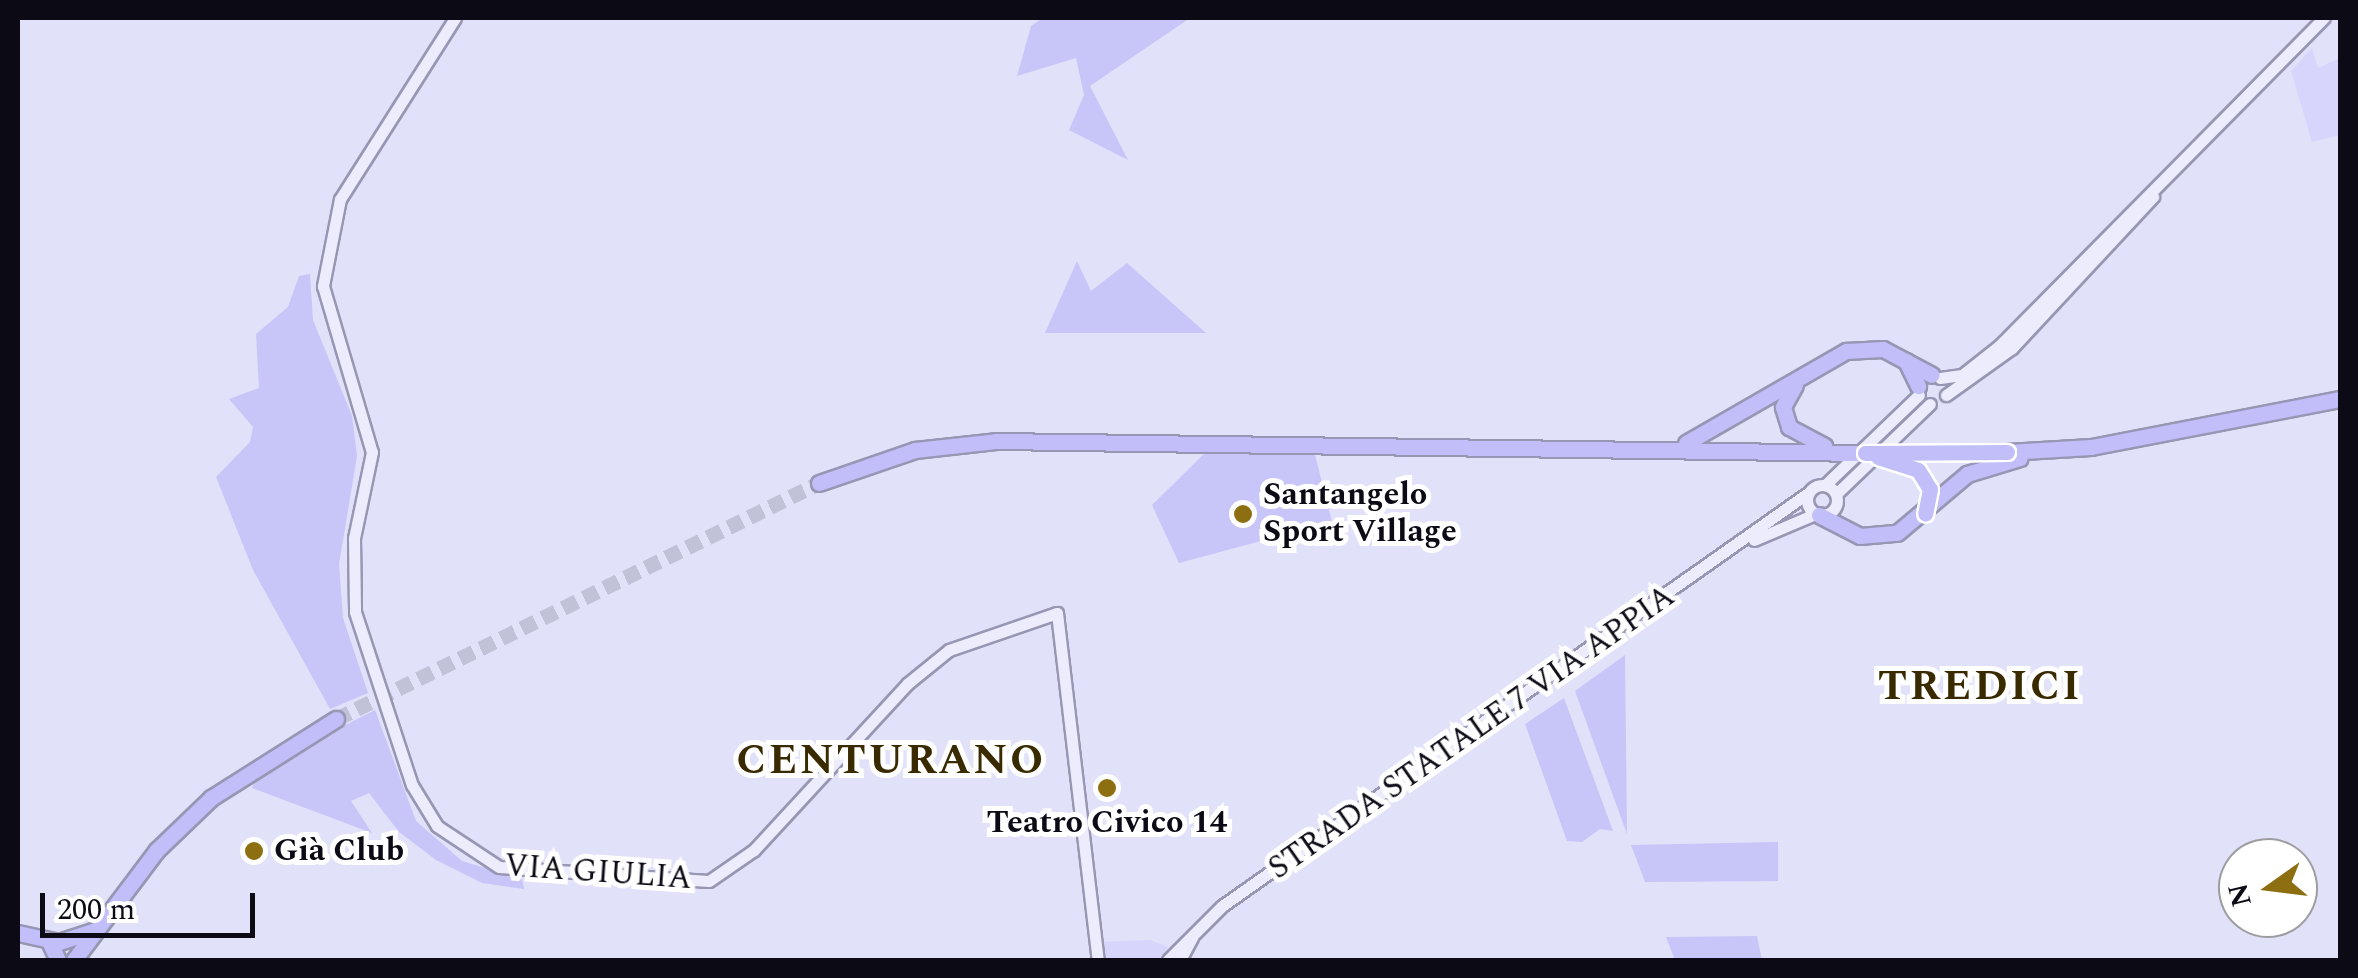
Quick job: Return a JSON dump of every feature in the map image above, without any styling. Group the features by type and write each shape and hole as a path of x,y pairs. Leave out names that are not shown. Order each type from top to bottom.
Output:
{"highway":[{"path":"1673,447 1712,435 1846,351 1898,356 1936,376"},
{"path":"1898,356 1919,391"},
{"path":"1800,377 1783,407 1789,427 1840,452"},
{"path":"819,483 935,446 974,442 1673,447 2007,456 2223,423 2340,399"},
{"path":"1865,452 1918,470 1930,489 1925,514"},
{"path":"1826,508 1848,533 1886,536 1925,514 1968,474 2007,456"},
{"path":"74,960 157,850 212,798 256,764 336,719"},
{"path":"18,933 49,941 98,929"},
{"path":"49,941 58,960"}],"main road":[{"name":"VIA GIULIA","path":"455,18 361,159 324,260 328,319 364,405 372,452 354,538 355,612 423,806 450,840 499,868 634,871 695,884 754,850 949,650 1057,613 1098,960"},
{"name":"STRADA STATALE 7 VIA APPIA","path":"1750,540 1826,508 1930,404 2012,348 2324,18"},
{"name":"STRADA STATALE 7 VIA APPIA","path":"1168,960 1196,928 1750,540 1808,492 1824,484 1936,376 1962,376 2000,345 2153,197"},
{"path":"1936,376 1946,395"},
{"path":"1919,391 1930,404"},
{"path":"1824,484 1826,508"},
{"path":"1808,492 1826,508"},
{"name":"STRADA STATALE 7 VIA APPIA","path":"1180,960 1196,928"}],"shaded area":[{"path":"1043,18 1190,18 1090,86 1128,160 1069,130 1084,95 1076,58 1017,76 1031,26"},
{"path":"2312,48 2318,68 2340,58 2340,135 2312,142 2291,71"},
{"path":"1077,261 1091,291 1127,263 1206,333 1045,333"},
{"path":"310,274 313,320 352,416 357,456 339,564 343,618 368,693 330,709 253,570 216,477 250,442 253,427 229,399 259,388 256,334 288,307 299,276"},
{"name":"Santangelo Sport Village","path":"1208,450 1314,451 1332,522 1179,563 1152,505"},
{"path":"1625,655 1627,834 1575,691"},
{"path":"1564,698 1613,831 1600,829 1582,842 1567,841 1525,724"},
{"path":"375,710 416,821 462,861 522,879 524,889 482,883 436,860 399,832 369,793 351,801 372,833 252,788 259,769"},
{"path":"1778,842 1778,881 1645,882 1631,845"},
{"path":"1757,936 1762,960 1675,960 1666,937"},
{"path":"1150,940 1168,947 1158,960 1102,960 1100,942"}],"tunnel":[{"path":"336,719 819,483"}],"place":[{"name":"Santangelo Sport Village","path":"1243,514"},
{"name":"Teatro Civico 14","path":"1107,788"},
{"name":"Già Club","path":"254,851"}],"district":[{"name":"TREDICI","path":"1980,687"},
{"name":"CENTURANO","path":"891,761"}]}
